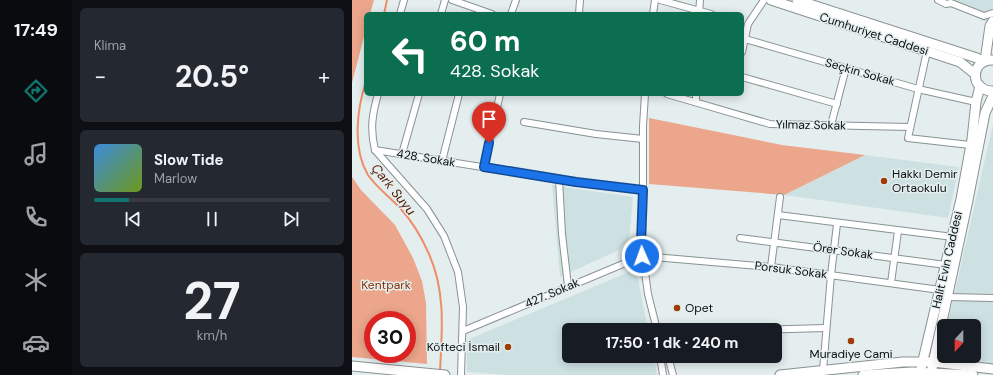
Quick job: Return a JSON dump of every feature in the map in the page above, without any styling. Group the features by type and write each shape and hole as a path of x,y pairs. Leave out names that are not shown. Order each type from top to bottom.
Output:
{"main road":[{"name":"Cumhuriyet Caddesi","path":"771,0 960,62 975,74"},
{"name":"Cumhuriyet Caddesi","path":"797,0 987,61"},
{"path":"993,21 990,26 987,61 978,67 975,74 976,81 980,86 986,90 993,91"},
{"name":"Halit Evin Caddesi","path":"931,373 946,265 980,86"},
{"name":"Halit Evin Caddesi","path":"920,372 968,200 984,113 993,96"},
{"path":"780,375 883,363 933,362 993,369"},
{"path":"352,366 445,375"},
{"path":"863,375 920,372 973,375"}],"street":[{"path":"401,12 404,0"},
{"path":"441,12 444,0"},
{"path":"452,0 466,2 482,12"},
{"path":"512,12 516,0"},
{"path":"579,12 580,0"},
{"path":"653,12 655,0"},
{"path":"660,0 699,12 700,0"},
{"path":"744,43 745,24 764,0"},
{"path":"938,0 946,4 952,2 984,16 993,13"},
{"name":"Seçkin Sokak","path":"745,39 918,89 976,102"},
{"path":"927,51 908,138 970,145"},
{"path":"831,125 846,68"},
{"path":"744,78 837,104"},
{"path":"377,96 372,115 372,138 375,150 427,209 444,236 458,272 463,307 461,375"},
{"path":"402,154 418,96"},
{"path":"442,161 458,96"},
{"path":"484,167 500,96"},
{"path":"645,96 641,243 648,294 656,323"},
{"name":"Yılmaz Sokak","path":"674,96 770,124 910,127"},
{"path":"696,96 696,102"},
{"path":"524,122 596,134 643,139"},
{"name":"428. Sokak","path":"375,150 559,179 643,190"},
{"path":"559,179 562,234 568,286"},
{"path":"771,267 780,197"},
{"path":"778,215 837,224 952,237"},
{"path":"823,370 837,224"},
{"path":"891,283 898,231"},
{"name":"Örer Sokak","path":"740,238 946,265"},
{"name":"Porsuk Sokak","path":"642,256 771,267 891,283 942,295 993,298"},
{"name":"427. Sokak","path":"463,331 642,256"},
{"path":"782,329 826,328"},
{"path":"661,363 663,375"},
{"path":"670,363 673,375"}],"shaded area":[{"path":"941,0 993,0 993,7 986,22"},
{"path":"993,124 993,367 972,363 981,363 981,319 949,319"},
{"name":"Hakkı Demir Ortaokulu","path":"865,155 959,167 948,218 784,195"},
{"path":"552,185 633,197 629,239 619,250 560,277"},
{"path":"636,269 647,323 562,323 562,363 655,363 657,375 506,375 467,372 467,340"}],"green space":[{"path":"352,0 374,0 371,12 364,12 364,37 352,83"},
{"path":"649,118 782,145 865,155 784,195 649,184"},
{"name":"Kentpark","path":"352,177 361,190 395,225 413,258 422,281 426,303 427,364 416,363 416,311 364,311 364,358 352,357"}],"waterway":[{"name":"Çark Suyu","path":"384,12 387,0"},
{"name":"Çark Suyu","path":"364,88 358,116 358,141 363,164 368,175 375,184 400,208 413,224 429,254 434,268 438,283 442,312 440,371"}],"place":[{"name":"Hakkı Demir Ortaokulu","path":"884,181"},
{"name":"Opet","path":"677,308"},
{"name":"Muradiye Cami","path":"851,341"},
{"name":"Köfteci İsmail","path":"508,347"}],"route":[{"path":"489,143 484,167 576,182 643,190 642,256"}]}
